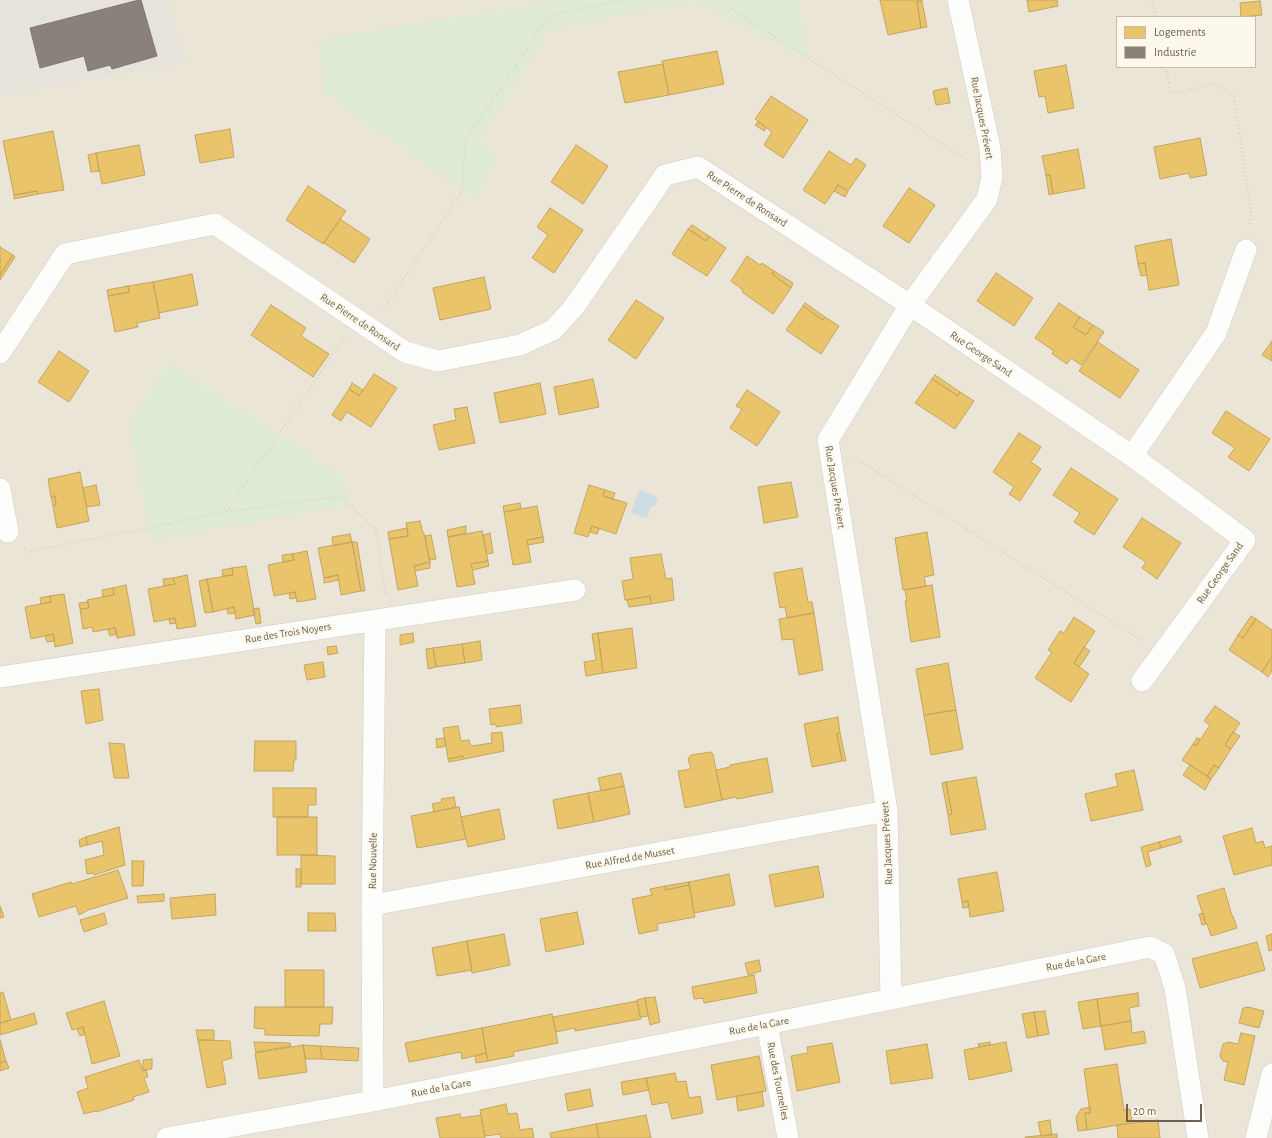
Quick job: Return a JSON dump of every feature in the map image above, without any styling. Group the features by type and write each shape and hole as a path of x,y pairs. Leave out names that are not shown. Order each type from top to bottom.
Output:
{"street":[{"name":"Rue Jacques Prévert","path":"891,999 887,811 828,440 910,305 987,199 992,177 990,148 958,0"},
{"name":"Rue Pierre de Ronsard","path":"0,353 65,254 214,224 405,352 438,361 520,345 553,330 574,306 665,175 698,167 910,305"},
{"path":"1132,456 1216,333 1246,250"},
{"name":"Rue George Sand","path":"910,305 1132,456 1244,540 1142,681"},
{"path":"0,489 8,532"},
{"name":"Rue des Trois Noyers","path":"0,677 575,590"},
{"name":"Rue Nouvelle","path":"373,1101 372,905 382,619"},
{"name":"Rue Alfred de Musset","path":"372,905 887,811"},
{"name":"Rue de la Gare","path":"171,1138 373,1101 1150,947 1164,954 1175,988 1198,1138"},
{"name":"Rue des Tournelles","path":"767,1024 788,1138"},
{"path":"1256,1138 1272,1074"}],"path":[{"path":"226,512 462,191 465,142 549,16 621,0"},
{"path":"718,0 992,177"},
{"path":"1152,0 1156,16"},
{"path":"1166,68 1171,94 1216,84 1234,95 1251,214 1246,250"},
{"path":"828,440 1162,654"},
{"path":"8,532 28,552 226,512 341,496 376,530 382,619"}],"shaded area":[{"path":"0,0 168,0 187,63 0,96"},
{"path":"168,0 1272,0 1272,1138 0,1138 0,96 186,63"},
{"path":"639,490 654,495 658,500 655,506 651,507 647,518 631,513"}],"green space":[{"path":"560,0 798,0 809,59 695,1 550,30 480,139 498,156 472,200 462,191 325,93 317,40"},
{"path":"168,363 343,476 350,504 151,541 129,422"}],"building: Logements":[{"path":"880,0 922,0 917,2 921,28 888,35"},
{"path":"1027,0 1057,0 1058,6 1029,12"},
{"path":"922,1 927,27 921,28 917,2"},
{"path":"1260,1 1262,15 1241,16 1240,3"},
{"path":"717,51 724,84 669,95 662,61"},
{"path":"663,64 669,95 625,103 618,72"},
{"path":"1066,65 1074,108 1048,113 1045,96 1039,97 1034,71"},
{"path":"947,88 950,103 936,105 933,91"},
{"path":"771,96 808,120 783,158 764,145 772,132 755,119"},
{"path":"758,122 766,127 764,131 755,125"},
{"path":"230,129 234,157 200,163 195,135"},
{"path":"53,131 64,190 38,194 37,191 14,195 3,141"},
{"path":"1200,138 1207,175 1190,178 1189,173 1160,179 1154,147"},
{"path":"139,145 145,175 102,184 96,153"},
{"path":"576,145 608,166 583,204 551,182"},
{"path":"1078,149 1085,188 1053,194 1050,175 1046,175 1042,156"},
{"path":"829,151 851,165 856,158 866,165 848,191 838,185 825,204 803,190"},
{"path":"96,153 99,171 91,172 88,155"},
{"path":"1046,175 1050,175 1053,194 1049,195"},
{"path":"838,185 848,191 845,197 834,191"},
{"path":"308,186 346,211 323,244 286,220"},
{"path":"909,188 935,205 909,243 883,226"},
{"path":"37,191 38,194 14,199 14,195"},
{"path":"550,208 583,230 554,273 532,258 548,235 537,227"},
{"path":"340,219 370,239 354,263 324,243"},
{"path":"692,225 709,236 706,241 688,229"},
{"path":"688,229 706,241 709,236 726,248 707,276 672,254"},
{"path":"1171,239 1179,285 1149,290 1145,263 1138,264 1135,246"},
{"path":"0,247 13,255 0,275"},
{"path":"13,255 15,257 0,280 0,275"},
{"path":"747,256 760,265 762,263 774,271 772,274 791,288 773,314 742,292 743,290 731,281"},
{"path":"1145,263 1147,275 1141,276 1138,264"},
{"path":"774,271 793,283 791,288 772,274"},
{"path":"996,273 1033,298 1014,326 977,301"},
{"path":"192,274 198,305 159,313 153,282"},
{"path":"484,277 491,309 440,320 433,288"},
{"path":"153,282 160,318 137,323 138,327 115,332 108,296 129,292 128,286"},
{"path":"128,286 129,292 108,296 107,290"},
{"path":"636,300 664,318 636,359 608,340"},
{"path":"805,303 825,317 823,320 803,306"},
{"path":"1059,303 1080,317 1073,327 1086,335 1093,325 1104,332 1081,365 1071,358 1067,364 1052,354 1054,351 1035,338"},
{"path":"271,305 306,328 301,336 329,354 313,377 251,335"},
{"path":"803,306 823,320 825,317 839,326 821,354 786,330"},
{"path":"1080,317 1093,325 1086,335 1073,327"},
{"path":"1272,341 1272,361 1262,355"},
{"path":"1098,342 1139,370 1120,398 1079,371"},
{"path":"59,351 89,371 69,402 38,382"},
{"path":"374,374 397,388 371,427 347,412 341,421 332,415 349,389 359,396"},
{"path":"935,375 960,392 958,396 932,379"},
{"path":"593,379 599,407 559,415 554,387"},
{"path":"932,379 958,396 960,392 974,401 955,429 915,403"},
{"path":"352,383 363,390 359,396 349,389"},
{"path":"540,383 546,414 500,423 494,393"},
{"path":"747,390 780,412 757,446 730,428 742,409 736,406"},
{"path":"467,407 475,443 439,450 433,425 456,420 454,409"},
{"path":"1226,411 1270,439 1249,471 1228,457 1235,448 1212,433"},
{"path":"1019,433 1041,447 1031,462 1041,469 1020,501 1009,494 1014,487 993,472"},
{"path":"1071,468 1118,499 1094,535 1074,522 1080,513 1053,495"},
{"path":"80,472 89,521 57,528 53,506 56,505 55,496 51,497 48,479"},
{"path":"791,482 798,517 764,523 758,487"},
{"path":"96,485 100,505 87,507 83,488"},
{"path":"589,485 605,490 603,496 627,503 616,534 592,526 588,537 574,533"},
{"path":"605,490 615,493 613,499 603,496"},
{"path":"55,496 56,505 53,506 51,497"},
{"path":"520,503 521,509 504,512 503,506"},
{"path":"537,506 543,537 527,540 531,562 513,565 504,512"},
{"path":"1142,518 1181,543 1157,579 1142,568 1146,562 1123,547"},
{"path":"420,521 430,562 414,566 418,586 398,590 389,539 408,536 406,523"},
{"path":"466,526 466,533 448,537 447,530"},
{"path":"592,526 599,529 597,534 590,532"},
{"path":"407,528 408,536 389,539 388,532"},
{"path":"482,531 488,561 471,564 475,584 457,587 448,537"},
{"path":"927,532 934,575 924,577 926,586 903,590 895,538"},
{"path":"490,533 493,553 487,554 483,535"},
{"path":"350,534 352,542 333,546 332,537"},
{"path":"431,535 436,559 429,560 425,536"},
{"path":"543,537 544,542 528,545 527,540"},
{"path":"352,542 361,591 341,595 338,575 324,578 318,548"},
{"path":"352,542 357,542 365,591 361,591"},
{"path":"307,551 316,599 297,602 295,592 274,596 268,565 294,560 292,554"},
{"path":"292,554 294,560 283,562 282,555"},
{"path":"661,554 666,579 672,578 674,600 651,604 650,596 625,600 622,581 633,579 630,558"},
{"path":"488,561 489,566 473,570 471,564"},
{"path":"430,562 430,568 415,571 414,566"},
{"path":"246,566 255,615 236,619 234,607 213,612 207,579 233,575 232,568"},
{"path":"232,568 233,575 223,576 222,570"},
{"path":"802,568 808,602 812,602 814,613 787,618 785,607 780,608 774,573"},
{"path":"187,575 196,626 177,629 175,618 154,622 148,589 175,584 173,578"},
{"path":"338,575 339,580 324,583 324,578"},
{"path":"173,578 175,584 164,586 163,579"},
{"path":"207,579 213,612 205,613 199,581"},
{"path":"126,585 135,635 117,638 115,628 93,632 92,627 83,629 80,609 89,608 87,600 114,595 113,588"},
{"path":"932,585 940,637 911,642 905,601 907,601 905,590"},
{"path":"113,588 114,595 103,597 102,590"},
{"path":"295,592 296,598 290,599 289,593"},
{"path":"64,594 73,643 55,647 53,634 31,639 25,607 51,602 50,596"},
{"path":"50,596 51,602 41,604 40,598"},
{"path":"650,596 651,604 629,607 627,600"},
{"path":"88,602 89,608 80,609 79,603"},
{"path":"234,607 235,613 228,614 227,609"},
{"path":"259,608 261,623 256,624 253,609"},
{"path":"814,613 823,670 799,675 793,639 782,640 779,619"},
{"path":"1251,616 1256,619 1243,638 1238,635"},
{"path":"1074,617 1095,631 1074,663 1089,674 1071,702 1035,678 1052,652 1048,650 1060,631 1064,633"},
{"path":"175,618 176,623 170,624 169,619"},
{"path":"1256,619 1272,630 1272,657 1262,672 1229,650 1238,635 1243,638"},
{"path":"115,628 117,634 110,636 108,629"},
{"path":"632,628 637,668 603,673 598,633"},
{"path":"413,633 414,642 400,645 400,635"},
{"path":"598,633 603,673 586,676 584,662 596,660 592,634"},
{"path":"53,634 55,641 47,642 45,636"},
{"path":"480,641 482,660 465,663 462,644"},
{"path":"462,644 465,663 436,667 433,648"},
{"path":"336,646 338,653 328,655 327,647"},
{"path":"1084,647 1090,651 1079,667 1074,663"},
{"path":"433,648 436,667 428,669 426,649"},
{"path":"1272,657 1272,671 1268,677 1262,672"},
{"path":"323,662 325,677 307,680 304,665"},
{"path":"948,663 956,710 924,715 916,669"},
{"path":"99,689 103,720 86,724 81,691"},
{"path":"520,705 522,723 496,727 496,724 491,725 489,709"},
{"path":"1215,706 1240,723 1225,745 1231,749 1219,768 1214,765 1207,776 1182,760 1193,744 1196,746 1210,725 1204,721"},
{"path":"956,710 963,749 931,755 924,715"},
{"path":"838,717 840,733 837,734 842,761 812,767 804,724"},
{"path":"458,726 461,741 469,740 471,746 492,743 491,733 502,732 504,751 464,759 463,756 448,759 443,728"},
{"path":"1233,732 1240,736 1231,749 1225,745"},
{"path":"840,733 846,761 842,761 837,734"},
{"path":"444,738 446,746 437,748 436,739"},
{"path":"1197,738 1200,739 1196,746 1193,744"},
{"path":"255,741 296,741 296,760 294,760 293,771 254,771"},
{"path":"109,743 124,744 129,778 114,778"},
{"path":"710,752 713,754 722,800 685,808 678,771 691,769 688,759 691,755"},
{"path":"463,756 464,759 449,762 448,759"},
{"path":"767,758 773,792 737,799 736,797 722,800 716,770 730,767 730,765"},
{"path":"1190,765 1211,779 1205,790 1183,775"},
{"path":"1214,765 1219,768 1211,779 1207,776"},
{"path":"1134,770 1143,810 1091,821 1085,794 1118,786 1115,774"},
{"path":"621,773 624,786 601,791 598,778"},
{"path":"976,777 986,829 951,835 948,815 952,814 946,782"},
{"path":"946,782 952,814 948,815 942,783"},
{"path":"624,786 630,814 594,822 588,793"},
{"path":"273,788 316,788 316,805 308,805 308,817 273,817"},
{"path":"588,793 594,822 558,829 553,800"},
{"path":"454,797 456,807 434,812 432,804 442,802 441,799"},
{"path":"459,807 466,839 417,848 411,816"},
{"path":"499,809 505,839 468,847 461,817"},
{"path":"277,817 317,817 317,855 277,855"},
{"path":"119,827 125,865 94,875 94,873 87,874 85,860 104,855 102,841 87,845 86,837"},
{"path":"1252,828 1256,843 1263,841 1265,848 1272,846 1272,865 1234,875 1223,836"},
{"path":"1180,836 1182,842 1161,848 1159,842"},
{"path":"86,837 87,845 80,847 79,840"},
{"path":"1159,842 1161,848 1148,852 1151,865 1146,867 1141,847"},
{"path":"301,855 335,856 335,884 301,884"},
{"path":"132,861 144,861 143,886 132,886"},
{"path":"818,866 824,897 775,907 769,875"},
{"path":"296,869 301,869 301,887 296,887"},
{"path":"118,870 128,898 88,910 79,915 76,906 39,917 32,894"},
{"path":"997,872 1004,911 970,917 968,901 962,902 958,879"},
{"path":"729,874 735,905 694,913 689,882"},
{"path":"689,882 689,885 665,890 665,886"},
{"path":"689,885 695,917 657,924 658,930 639,934 632,899 652,895 650,889 665,886 665,890"},
{"path":"1224,888 1237,928 1211,936 1197,896"},
{"path":"164,894 164,901 138,903 137,896"},
{"path":"215,894 216,915 172,919 170,898"},
{"path":"968,901 969,907 963,908 962,902"},
{"path":"0,906 4,917 0,918"},
{"path":"577,912 584,944 546,952 540,919"},
{"path":"104,913 107,924 84,932 80,920"},
{"path":"308,913 335,913 336,931 308,931"},
{"path":"1203,913 1206,924 1202,925 1199,914"},
{"path":"504,934 510,965 472,973 467,941"},
{"path":"1272,934 1272,950 1269,951 1266,936"},
{"path":"467,941 472,970 437,976 432,948"},
{"path":"1257,942 1265,970 1200,988 1192,959"},
{"path":"759,960 761,971 748,975 745,963"},
{"path":"285,970 324,970 324,1007 285,1007"},
{"path":"754,975 757,993 704,1003 703,998 694,999 692,987"},
{"path":"3,992 11,1020 0,1023 0,993"},
{"path":"1138,993 1139,1006 1129,1008 1131,1021 1101,1026 1097,999"},
{"path":"655,997 660,1022 650,1025 645,998"},
{"path":"645,998 648,1016 640,1017 637,1000"},
{"path":"1097,999 1101,1026 1083,1029 1078,1002"},
{"path":"104,1001 120,1056 92,1064 83,1027 72,1030 66,1013"},
{"path":"637,1001 641,1019 575,1031 575,1028 556,1032 553,1017"},
{"path":"255,1007 333,1007 332,1024 320,1024 319,1036 265,1035 265,1029 254,1028"},
{"path":"1248,1007 1264,1011 1259,1028 1239,1023 1243,1008"},
{"path":"1045,1011 1049,1034 1038,1036 1034,1012"},
{"path":"1034,1012 1038,1036 1027,1038 1022,1014"},
{"path":"34,1013 37,1024 0,1035 0,1023"},
{"path":"552,1014 558,1043 513,1052 514,1056 488,1061 482,1028"},
{"path":"1131,1021 1132,1033 1144,1031 1146,1043 1105,1050 1101,1026"},
{"path":"83,1027 85,1034 80,1036 77,1029"},
{"path":"482,1028 486,1053 462,1059 461,1052 409,1062 405,1043"},
{"path":"196,1030 214,1030 214,1040 198,1040"},
{"path":"1241,1033 1255,1036 1244,1085 1224,1080 1228,1062 1223,1061 1220,1056 1223,1044 1228,1042 1238,1044"},
{"path":"0,1040 6,1061 0,1063"},
{"path":"198,1040 230,1041 232,1058 222,1061 226,1084 207,1088"},
{"path":"254,1042 290,1043 291,1046 256,1052"},
{"path":"990,1042 990,1045 979,1047 978,1044"},
{"path":"1006,1042 1012,1071 969,1080 964,1050"},
{"path":"832,1043 840,1082 797,1091 791,1056 808,1053 807,1047"},
{"path":"927,1044 933,1078 891,1084 886,1051"},
{"path":"303,1045 307,1072 259,1079 255,1053"},
{"path":"303,1045 320,1046 322,1059 306,1059"},
{"path":"320,1046 359,1048 358,1061 322,1059"},
{"path":"486,1053 488,1061 476,1063 475,1056"},
{"path":"759,1056 766,1091 717,1100 711,1065"},
{"path":"152,1059 152,1069 143,1070 143,1060"},
{"path":"139,1060 143,1071 146,1070 148,1077 144,1078 149,1092 133,1097 134,1100 96,1112 84,1114 77,1092 88,1088 85,1077"},
{"path":"6,1061 9,1068 0,1071 0,1063"},
{"path":"1117,1064 1124,1110 1130,1109 1132,1123 1087,1130 1085,1113 1090,1113 1084,1069"},
{"path":"675,1073 677,1082 686,1081 689,1098 700,1096 703,1113 672,1119 668,1102 652,1105 646,1078"},
{"path":"646,1078 649,1090 623,1095 621,1082"},
{"path":"590,1089 593,1106 568,1111 565,1094"},
{"path":"762,1092 764,1106 738,1111 736,1096"},
{"path":"506,1104 508,1114 517,1113 520,1130 532,1128 534,1138 501,1138 500,1134 485,1136 480,1110"},
{"path":"1090,1107 1090,1113 1085,1113 1087,1130 1078,1131 1076,1117 1081,1109"},
{"path":"460,1114 461,1118 481,1115 485,1138 440,1138 436,1118"},
{"path":"646,1115 651,1138 599,1138 596,1124"},
{"path":"1050,1120 1052,1135 1041,1136 1038,1122"},
{"path":"1158,1120 1160,1138 1118,1138 1117,1125"},
{"path":"596,1124 599,1138 551,1138 550,1133"},
{"path":"1057,1134 1057,1138 1025,1138 1025,1137"}],"building: Industrie":[{"path":"141,0 157,56 112,69 110,65 88,71 84,56 40,68 30,28"}]}
